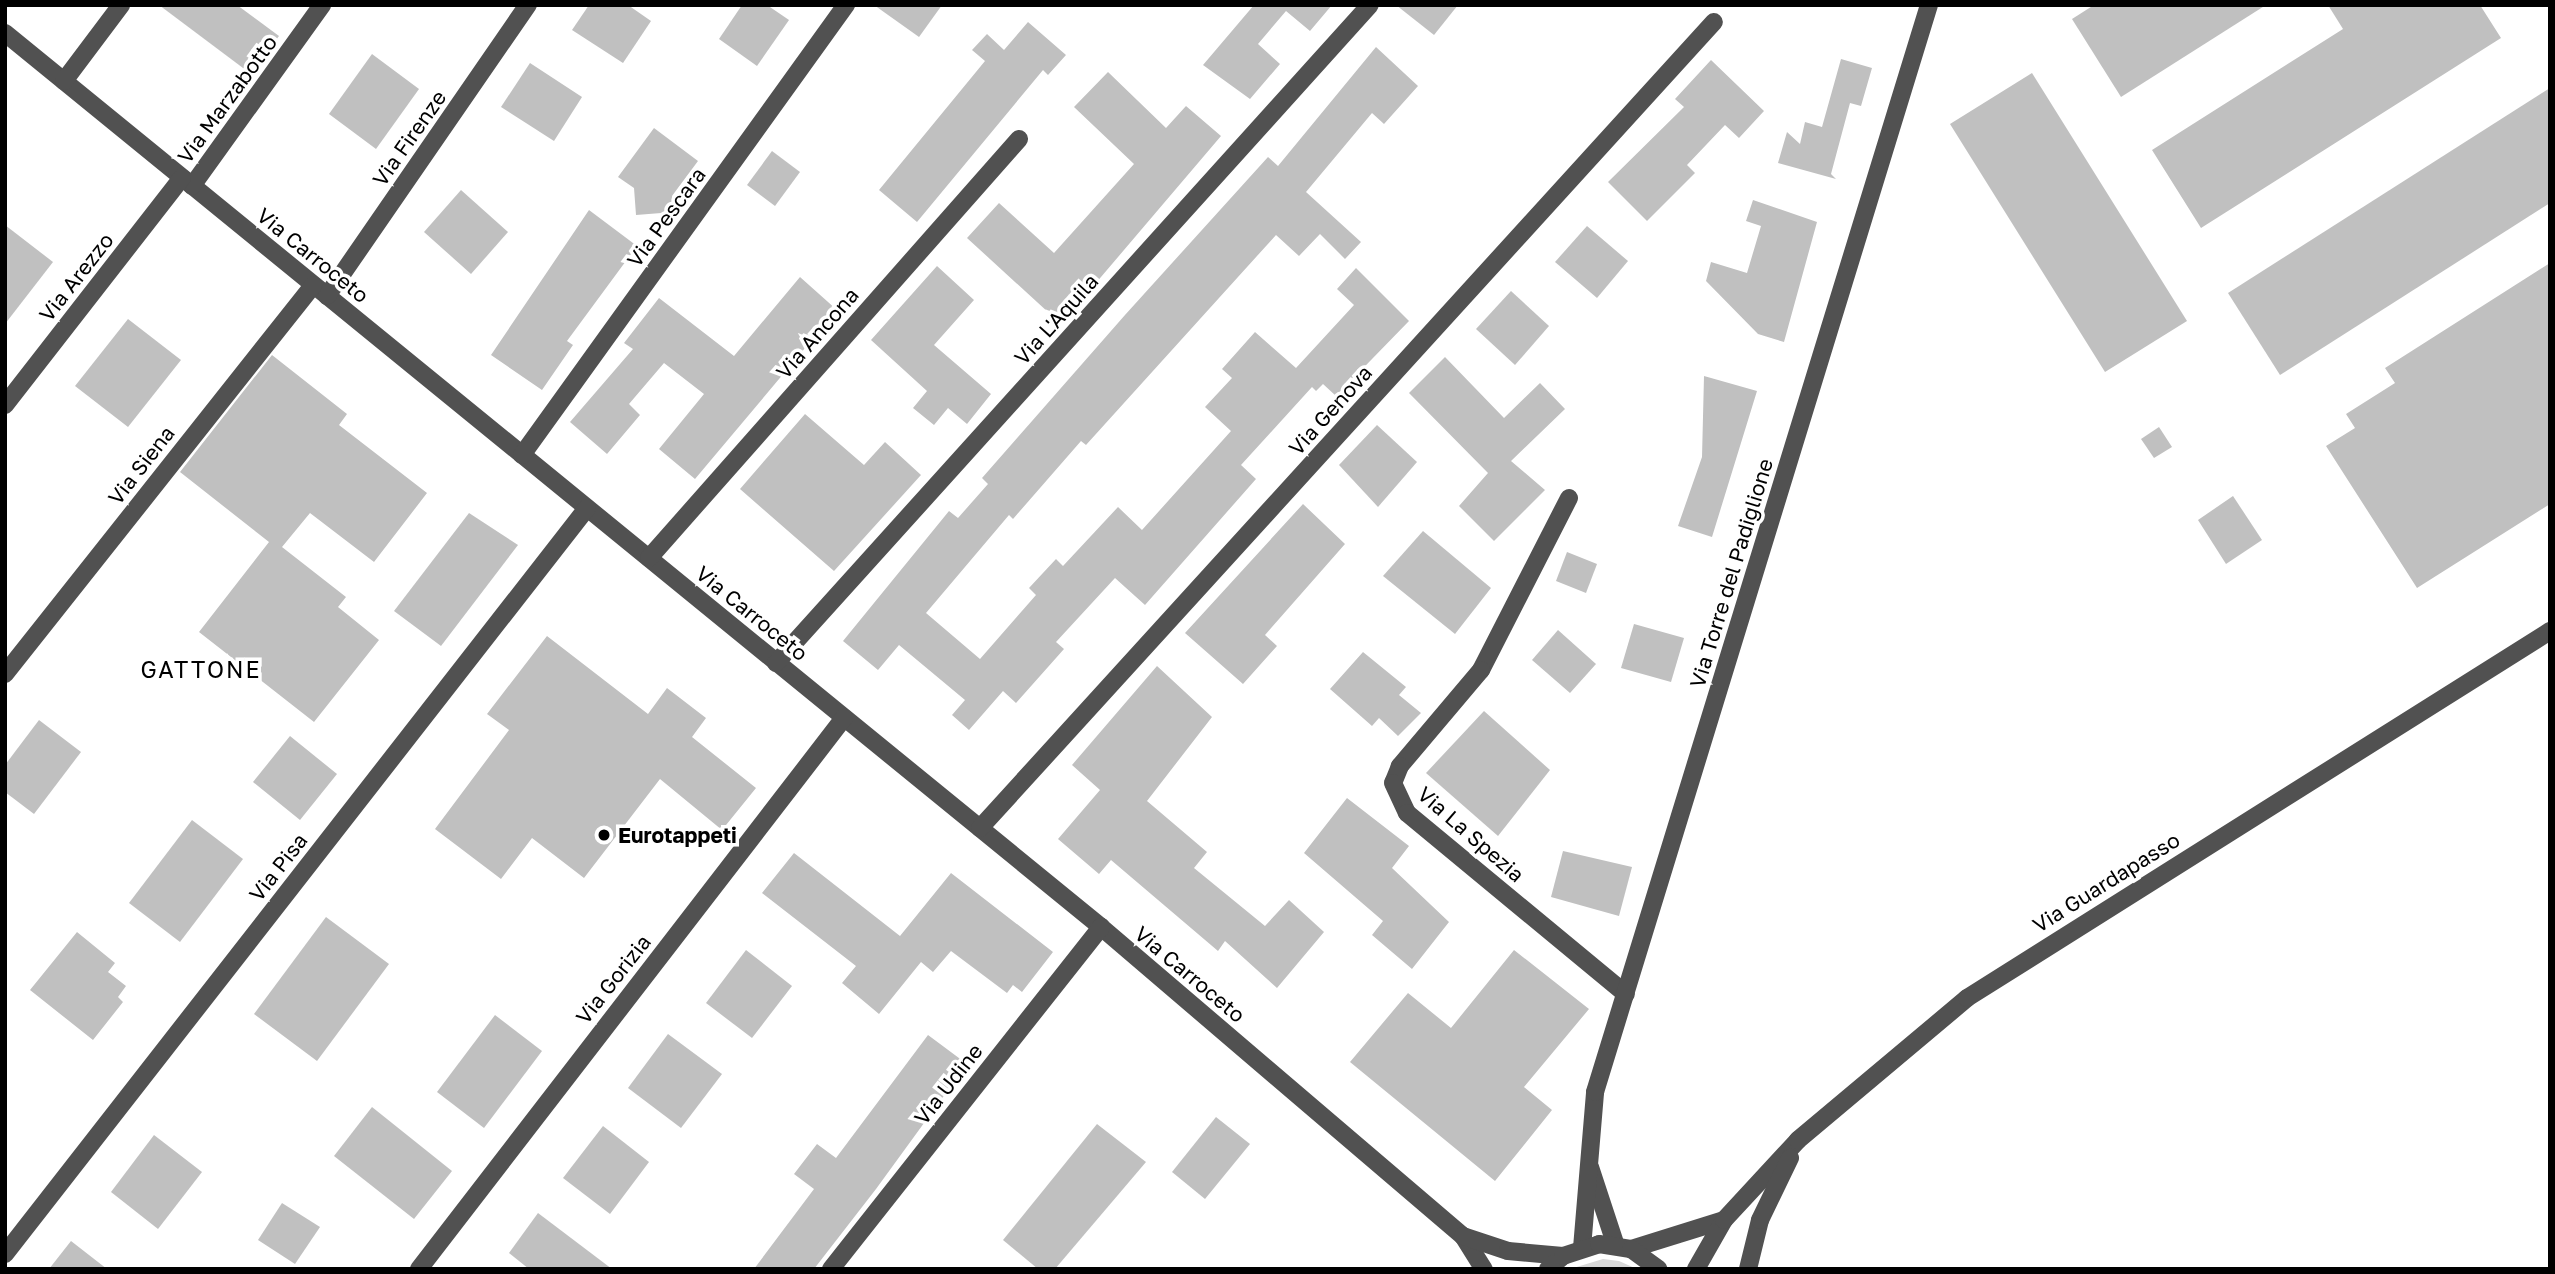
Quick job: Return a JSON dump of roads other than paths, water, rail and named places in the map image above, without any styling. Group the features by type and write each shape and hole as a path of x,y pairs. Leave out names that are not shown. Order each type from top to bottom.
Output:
{"street":[{"path":"64,81 121,5"},
{"name":"Via Marzabotto","path":"187,182 322,5"},
{"name":"Via Firenze","path":"320,290 528,5"},
{"name":"Via Pescara","path":"522,456 846,5"},
{"name":"Via L'Aquila","path":"776,663 1370,5"},
{"name":"Via Torre del Padiglione","path":"1582,1248 1586,1157 1595,1092 1929,5"},
{"name":"Via Genova","path":"980,828 1714,22"},
{"name":"Via Carroceto","path":"5,33 1101,927 1463,1236 1484,1269"},
{"name":"Via Ancona","path":"649,558 1018,139"},
{"name":"Via Arezzo","path":"5,405 187,182"},
{"name":"Via Siena","path":"5,674 320,290"},
{"name":"Via La Spezia","path":"1569,498 1481,670 1400,766 1393,783 1407,813 1626,994"},
{"name":"Via Pisa","path":"5,1254 587,508"},
{"name":"Via Guardapasso","path":"1696,1269 1724,1220 1798,1140 1903,1045 1983,986 2550,631"},
{"name":"Via Gorizia","path":"419,1269 844,718"},
{"name":"Via Udine","path":"831,1269 1101,927"},
{"path":"1748,1269 1760,1220 1798,1140"},
{"name":"Via Torre del Padiglione","path":"1586,1157 1623,1247"},
{"path":"1548,1269 1563,1255 1582,1248 1623,1247 1724,1220"},
{"name":"Via Carroceto","path":"1463,1236 1508,1251 1563,1255"},
{"path":"1623,1247 1658,1269"}],"place":[{"name":"Eurotappeti","path":"604,835"}],"district":[{"name":"GATTONE","path":"201,669"}]}
